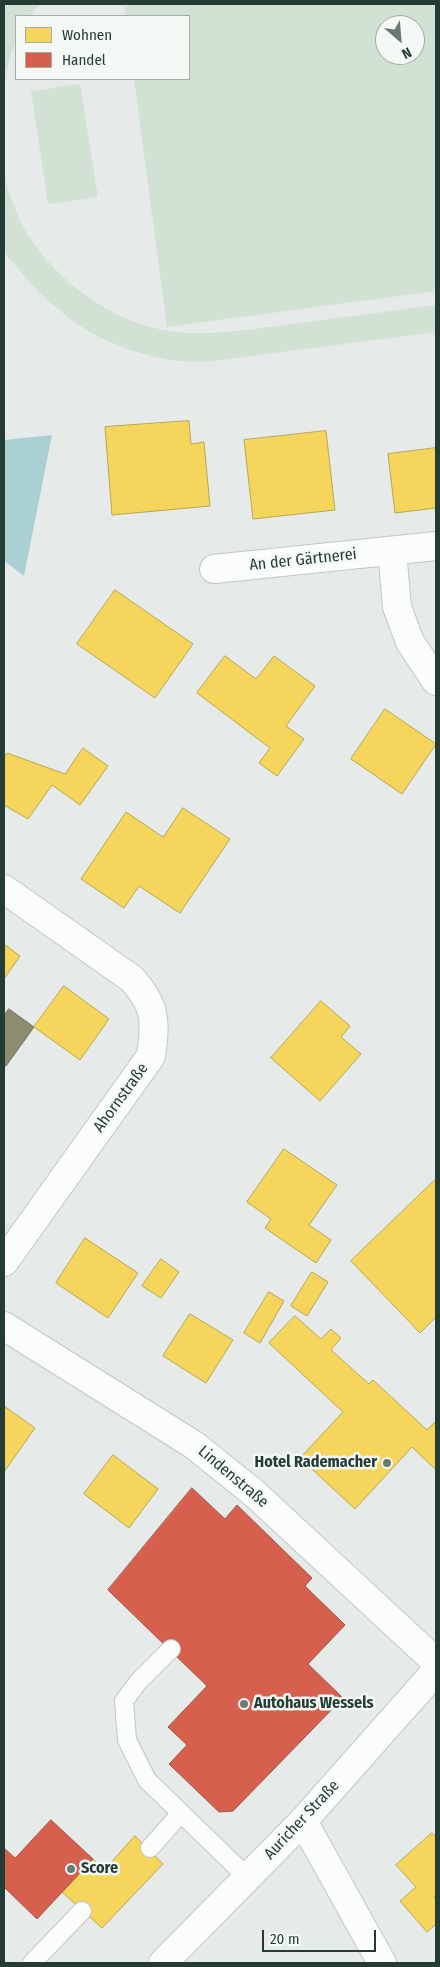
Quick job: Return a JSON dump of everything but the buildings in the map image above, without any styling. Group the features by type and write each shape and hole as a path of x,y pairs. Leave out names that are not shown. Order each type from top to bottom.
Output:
{"street":[{"name":"An der Gärtnerei","path":"214,569 436,546"},
{"path":"392,551 397,607 410,642 436,680"},
{"name":"Ahornstraße","path":"4,889 132,979 146,995 153,1015 154,1035 151,1056 4,1262"},
{"name":"Lindenstraße","path":"4,1326 194,1445 255,1494 436,1662"},
{"name":"Auricher Straße","path":"163,1963 303,1821 436,1671"},
{"path":"303,1821 382,1963"}],"lane":[{"path":"171,1650 138,1682 124,1701 127,1740 147,1780 248,1878"},
{"path":"150,1848 181,1813"},
{"path":"32,1963 82,1911"}],"green space":[{"path":"4,4 39,4 31,15 15,15 15,44 4,80"},
{"path":"124,4 436,4 436,291 167,327 134,80 190,80 190,15 126,15"},
{"path":"80,84 98,197 48,204 31,91"},
{"path":"4,176 22,225 39,251 72,285 90,299 131,321 153,328 176,332 217,333 436,305 436,332 205,362 171,360 118,345 97,336 59,310 25,277 8,257 4,251"}],"water":[{"path":"52,435 24,576 4,561 4,440"}],"place":[{"name":"Hotel Rademacher","path":"387,1463"},
{"name":"Autohaus Wessels","path":"244,1704"},
{"name":"Score","path":"71,1869"}]}
